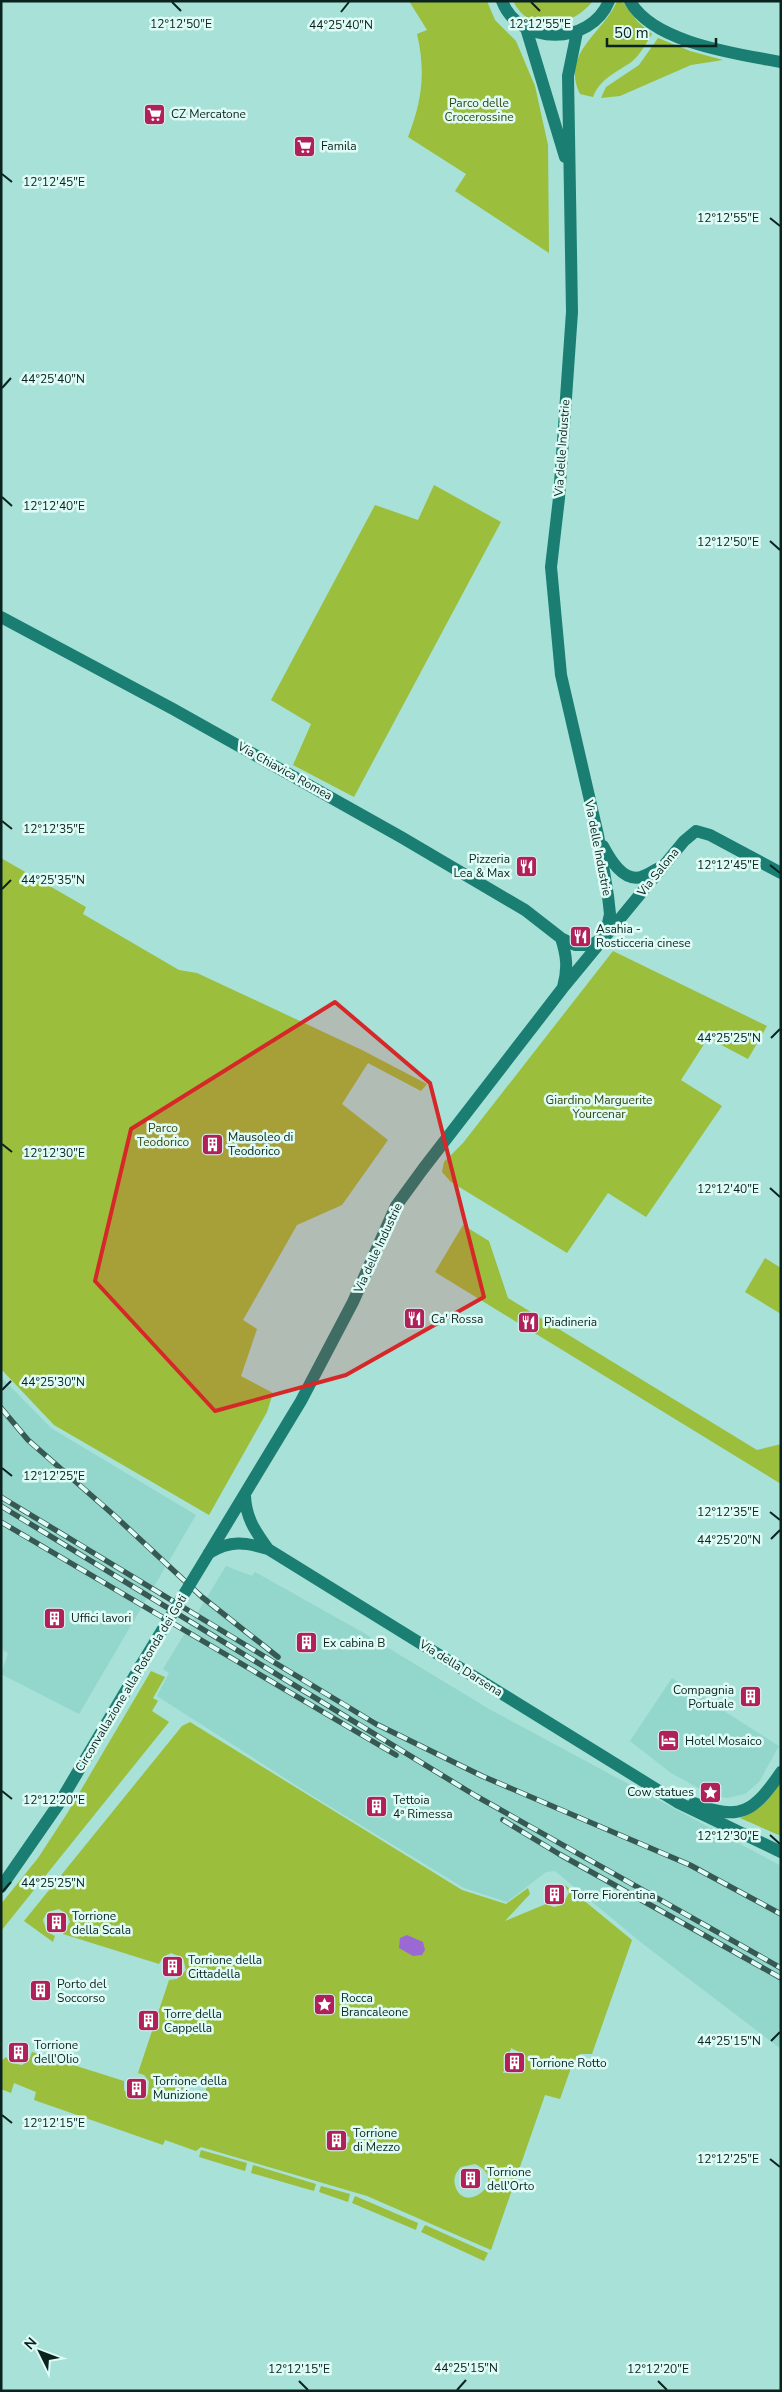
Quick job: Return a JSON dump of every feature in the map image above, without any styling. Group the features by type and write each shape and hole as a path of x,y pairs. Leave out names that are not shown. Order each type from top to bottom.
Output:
{"street":[{"path":"502,1 513,18 526,28 542,34 560,36 577,32 594,22 609,1"},
{"path":"630,1 660,29 712,49 781,62"},
{"name":"Via delle Industrie","path":"526,28 570,174"},
{"name":"Via delle Industrie","path":"577,32 568,76 572,312 559,498 551,567 561,675 598,835 610,914 604,938"},
{"name":"Via Chiavica Romea","path":"1,617 173,709 401,837 524,910 561,938"},
{"name":"Via Salona","path":"562,989 684,841 696,831 710,835 781,873"},
{"path":"598,835 611,861 626,874 639,878 663,866"},
{"path":"561,938 575,945 590,945 604,938"},
{"name":"Via delle Industrie","path":"209,1553 301,1401 348,1311 396,1206 423,1168 562,989 567,972 567,955 561,938"},
{"name":"Via della Darsena","path":"245,1496 246,1510 251,1526 268,1549"},
{"name":"Via della Darsena","path":"209,1553 220,1546 233,1543 246,1543 268,1549 654,1787 707,1818 781,1852"},
{"name":"Circonvallazione alla Rotonda dei Goti","path":"1,1887 60,1802 209,1553"},
{"name":"Via della Darsena","path":"654,1787 713,1811 729,1814 752,1806 767,1793 781,1772"}],"highlighted area":[{"path":"335,1002 430,1083 484,1297 346,1375 215,1411 95,1281 131,1129"}],"shaded area":[{"path":"1,1377 51,1428 196,1515 79,1714 1,1674 8,1653 1,1649"},
{"path":"226,1566 252,1576 255,1572 362,1632 489,1709 781,1866 781,2049 643,1944 555,1871 546,1872 507,1902 464,1888 308,1793 157,1696 169,1673 163,1669"},
{"path":"672,1678 779,1746 759,1782 745,1794 727,1798 711,1795 671,1773 630,1741"},
{"path":"407,1935 423,1942 425,1950 422,1955 413,1956 399,1948 400,1938"}],"green space":[{"name":"Parco delle Crocerossine","path":"409,1 487,1 495,20 516,41 535,86 548,145 549,253 455,191 466,174 408,137 417,111 421,86 420,48 417,34 427,30"},
{"path":"513,1 593,1 574,17 552,24 530,19 521,12"},
{"path":"617,1 622,1 638,22 652,34 637,57 604,81 593,97 580,94 575,80 579,55 611,13"},
{"path":"658,38 690,51 723,60 691,65 620,96 601,98 606,87 639,65"},
{"path":"434,485 501,522 354,797 293,765 311,724 271,700 375,505 418,520"},
{"name":"Parco Teodorico","path":"1,858 86,907 83,914 179,970 197,973 362,1050 427,1084 421,1091 368,1063 342,1104 388,1140 342,1205 297,1225 243,1320 257,1329 241,1376 273,1393 267,1412 209,1515 54,1425 1,1369"},
{"name":"Giardino Marguerite Yourcenar","path":"613,951 767,1026 748,1059 708,1038 681,1080 722,1106 646,1217 608,1193 567,1253 451,1182 442,1172 444,1162 463,1143"},
{"path":"463,1225 489,1241 508,1298 757,1450 781,1444 781,1484 435,1272"},
{"path":"765,1258 781,1268 781,1314 745,1292"},
{"path":"151,1671 165,1677 153,1698 158,1701 152,1711 169,1722 1,1931 1,1904 38,1858 68,1812"},
{"path":"190,1722 462,1890 506,1904 528,1888 530,1894 505,1921 546,1904 554,1907 562,1905 569,1893 565,1885 632,1940 592,2054 580,2054 572,2065 560,2099 545,2095 491,2250 367,2196 201,2147 196,2151 165,2140 163,2145 34,2100 36,2092 14,2083 11,2093 1,2089 1,2061 6,2057 11,2063 22,2065 29,2060 32,2052 124,2081 124,2090 132,2099 141,2099 148,2094 149,2081 144,2075 138,2073 169,1980 177,1979 186,1970 183,1958 171,1953 163,1957 159,1964 63,1934 70,1922 67,1914 59,1909 47,1912 43,1920 47,1932 55,1936 53,1942 24,1921 182,1726","holes":["511,2048 519,2052 521,2065 515,2072 503,2073","187,2076 208,2083 203,2099 182,2092","325,2130 350,2137 349,2142 342,2147 332,2147 326,2142","475,2164 485,2171 488,2179 487,2186 474,2197 460,2194 455,2185 456,2173 461,2167"]},
{"path":"781,1781 781,1836 740,1818 764,1804"},
{"path":"201,2150 247,2163 245,2171 199,2157"},
{"path":"253,2165 316,2184 314,2191 251,2173"},
{"path":"321,2186 350,2194 348,2202 319,2192"},
{"path":"355,2196 418,2223 416,2230 352,2203"},
{"path":"425,2225 488,2253 484,2261 421,2232"}],"railway":[{"path":"1,1408 28,1440 116,1517 202,1597 278,1657"},
{"path":"1,1497 376,1724 482,1776 690,1865 781,1914"},
{"path":"1,1506 476,1796 781,1968"},
{"path":"1,1522 396,1755"},
{"path":"503,1820 559,1854 781,1978"}],"place":[{"name":"CZ Mercatone","path":"155,114"},
{"name":"Famila","path":"305,146"},
{"name":"Pizzeria Lea & Max","path":"526,866"},
{"name":"Asahia - Rosticceria cinese","path":"580,936"},
{"name":"Mausoleo di Teodorico","path":"212,1144"},
{"name":"Ca' Rossa","path":"415,1319"},
{"name":"Piadineria","path":"528,1322"},
{"name":"Uffici lavori","path":"55,1618"},
{"name":"Ex cabina B","path":"307,1643"},
{"name":"Compagnia Portuale","path":"750,1697"},
{"name":"Hotel Mosaico","path":"669,1741"},
{"name":"Cow statues","path":"710,1792"},
{"name":"Tettoia 4ª Rimessa","path":"377,1807"},
{"name":"Torre Fiorentina","path":"555,1895"},
{"name":"Torrione della Scala","path":"56,1923"},
{"name":"Torrione della Cittadella","path":"172,1967"},
{"name":"Porto del Soccorso","path":"41,1991"},
{"name":"Rocca Brancaleone","path":"325,2005"},
{"name":"Torre della Cappella","path":"148,2021"},
{"name":"Torrione dell'Olio","path":"18,2052"},
{"name":"Torrione Rotto","path":"514,2063"},
{"name":"Torrione della Munizione","path":"137,2088"},
{"name":"Torrione di Mezzo","path":"337,2140"},
{"name":"Torrione dell'Orto","path":"471,2179"}]}
